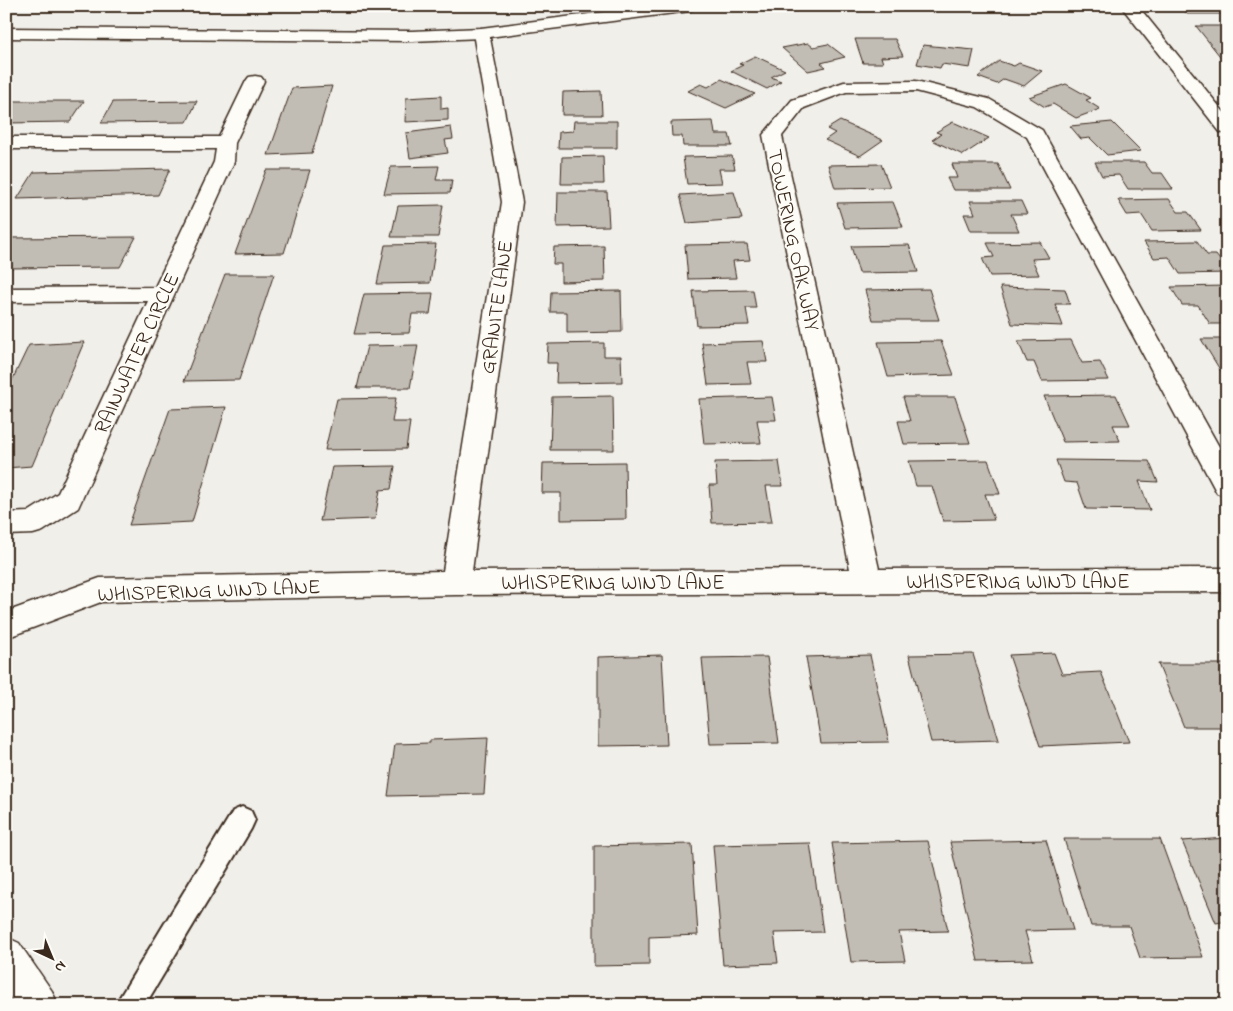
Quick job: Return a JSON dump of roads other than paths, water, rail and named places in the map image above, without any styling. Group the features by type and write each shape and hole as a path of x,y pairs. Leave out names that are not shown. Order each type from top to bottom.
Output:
{"street":[{"path":"6,33 412,36 481,33 690,6"},
{"path":"1129,6 1227,128"},
{"name":"GRANITE LANE","path":"456,583 512,202 481,33"},
{"name":"RAINWATER CIRCLE","path":"6,524 33,523 68,500 224,162 226,143 256,81"},
{"name":"TOWERING OAK WAY","path":"867,581 772,135 798,104 844,87 916,86 983,103 1035,134 1227,486"},
{"path":"7,144 226,143"},
{"path":"6,296 163,294"},
{"name":"WHISPERING WIND LANE","path":"6,625 100,590 456,583 1227,580"},
{"path":"6,956 38,1005"}],"lane":[{"path":"128,1005 242,820"}]}
